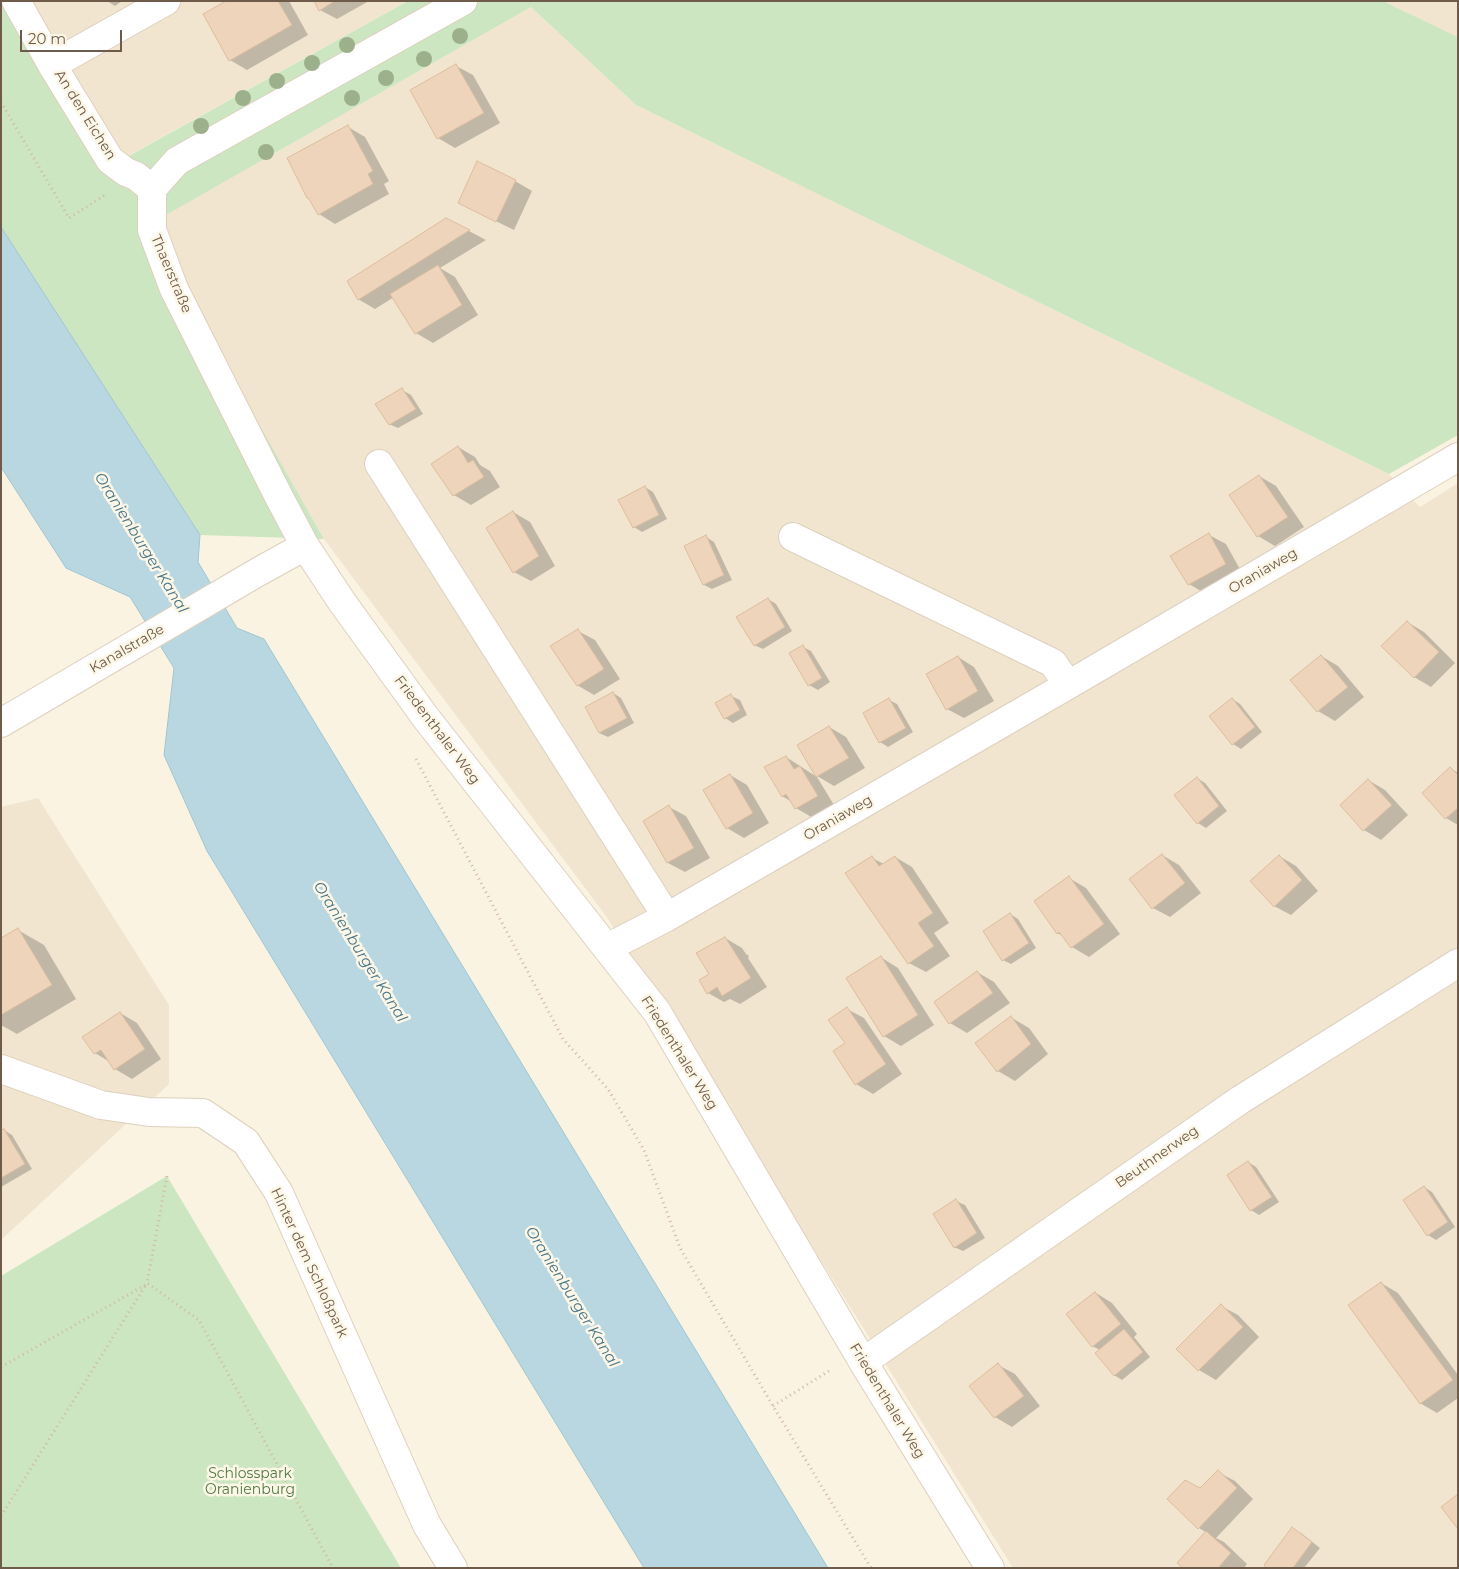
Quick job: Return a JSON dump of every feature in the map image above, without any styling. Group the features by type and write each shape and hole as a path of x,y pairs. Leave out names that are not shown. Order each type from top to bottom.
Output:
{"street":[{"name":"An den Eichen","path":"16,1 52,65 110,160 126,172 136,176 152,189"},
{"path":"52,65 166,1"},
{"path":"152,189 177,161 463,1"},
{"name":"Thaerstraße","path":"152,189 152,230 174,289 279,497 306,546"},
{"name":"Oraniaweg","path":"607,948 667,917 1458,457"},
{"path":"379,464 667,917"},
{"path":"793,537 1053,663 1068,685"},
{"name":"Kanalstraße","path":"1,723 227,590 306,546"},
{"name":"Friedenthaler Weg","path":"306,546 342,602 426,718 657,1012 863,1362 990,1568"},
{"name":"Beuthnerweg","path":"863,1362 1240,1100 1458,963"},
{"name":"Hinter dem Schloßpark","path":"1,1069 101,1104 149,1112 203,1113 246,1142 279,1193 427,1525 453,1568"}],"path":[{"path":"1,102 69,218"},
{"path":"416,759 563,1039 608,1089 644,1150 680,1248 871,1568"},
{"path":"1,1516 147,1283 167,1176"},
{"path":"1,1367 147,1283"},
{"path":"147,1283 199,1320 333,1568"},
{"path":"773,1406 836,1366 863,1362"}],"shaded area":[{"path":"32,1 408,1 115,163"},
{"path":"1383,1 1458,1 1458,37"},
{"path":"531,7 636,105 1389,474 1420,507 1458,483 1458,1568 1013,1568 606,916 324,539 147,226"},
{"path":"38,798 169,1005 169,1084 1,1240 1,807"}],"green space":[{"path":"1,1 32,1 116,163 408,1 1383,1 1458,37 1458,435 1389,474 636,105 531,7 147,226 324,539 200,535 1,227"},
{"name":"Schlosspark Oranienburg","path":"167,1176 401,1568 1,1568 1,1276"}],"water":[{"name":"Oranienburger Kanal","path":"1,227 200,535 198,562 237,628 264,639 828,1568 644,1568 207,851 164,755 174,668 130,597 66,568 1,467"}],"building":[{"path":"226,1 278,1 292,25 229,61 203,14"},
{"path":"314,1 335,1 319,11"},
{"path":"456,64 484,113 437,139 410,90"},
{"path":"348,125 373,171 368,174 373,184 318,215 307,198 287,158"},
{"path":"477,161 516,180 496,222 458,203"},
{"path":"446,218 470,230 358,300 347,281"},
{"path":"438,265 462,305 415,334 390,294"},
{"path":"402,388 416,409 389,425 375,404"},
{"path":"458,446 468,463 473,460 484,477 453,496 431,464"},
{"path":"1259,475 1288,517 1257,537 1229,495"},
{"path":"645,486 659,515 633,528 618,500"},
{"path":"513,511 539,556 513,573 486,528"},
{"path":"1209,533 1226,564 1188,585 1170,556"},
{"path":"706,535 724,575 703,585 684,546"},
{"path":"768,598 785,627 754,646 736,617"},
{"path":"1407,621 1439,652 1414,678 1381,646"},
{"path":"578,629 604,669 577,686 550,646"},
{"path":"803,645 822,678 808,686 789,653"},
{"path":"1321,655 1348,687 1317,712 1290,680"},
{"path":"958,656 978,691 946,710 926,674"},
{"path":"613,692 627,718 599,733 585,707"},
{"path":"731,694 740,710 724,719 715,703"},
{"path":"889,698 906,728 879,743 863,713"},
{"path":"1232,698 1255,727 1232,745 1209,716"},
{"path":"829,726 849,758 816,777 797,745"},
{"path":"786,756 794,769 800,766 818,796 795,809 786,794 782,797 764,767"},
{"path":"1450,767 1458,775 1458,808 1445,819 1422,793"},
{"path":"730,774 753,813 726,829 703,790"},
{"path":"1197,777 1219,806 1197,824 1174,795"},
{"path":"1368,779 1392,805 1363,831 1340,805"},
{"path":"669,805 694,848 667,863 643,821"},
{"path":"1162,854 1185,883 1152,909 1129,879"},
{"path":"1279,855 1302,880 1274,907 1250,881"},
{"path":"872,856 879,866 895,856 933,913 918,923 934,946 908,964 845,873"},
{"path":"1069,876 1104,924 1071,948 1059,932 1057,934 1034,901"},
{"path":"1010,913 1029,943 1002,961 983,931"},
{"path":"18,928 52,985 1,1015 1,938"},
{"path":"725,937 751,978 722,996 717,987 707,994 699,980 709,974 696,953"},
{"path":"881,956 918,1015 883,1037 846,978"},
{"path":"977,971 993,993 949,1024 934,1002"},
{"path":"847,1007 886,1064 855,1085 833,1051 845,1043 828,1020"},
{"path":"120,1012 145,1049 114,1070 101,1050 94,1054 82,1037"},
{"path":"1011,1016 1031,1044 997,1072 975,1043"},
{"path":"4,1129 25,1164 1,1178 1,1130"},
{"path":"1248,1161 1272,1197 1250,1211 1227,1175"},
{"path":"1424,1186 1448,1222 1427,1236 1403,1200"},
{"path":"956,1199 977,1233 954,1248 933,1214"},
{"path":"1381,1282 1453,1380 1420,1404 1348,1305"},
{"path":"1095,1292 1121,1324 1092,1347 1066,1314"},
{"path":"1221,1304 1243,1327 1198,1371 1176,1349"},
{"path":"1124,1329 1143,1352 1114,1376 1095,1353"},
{"path":"998,1363 1024,1396 994,1418 969,1386"},
{"path":"1218,1470 1237,1488 1198,1529 1167,1499 1185,1480 1200,1488"},
{"path":"1458,1494 1458,1529 1441,1507"},
{"path":"1292,1527 1312,1542 1293,1568 1267,1568 1264,1565"},
{"path":"1206,1531 1231,1553 1218,1568 1183,1568 1177,1563"}]}
